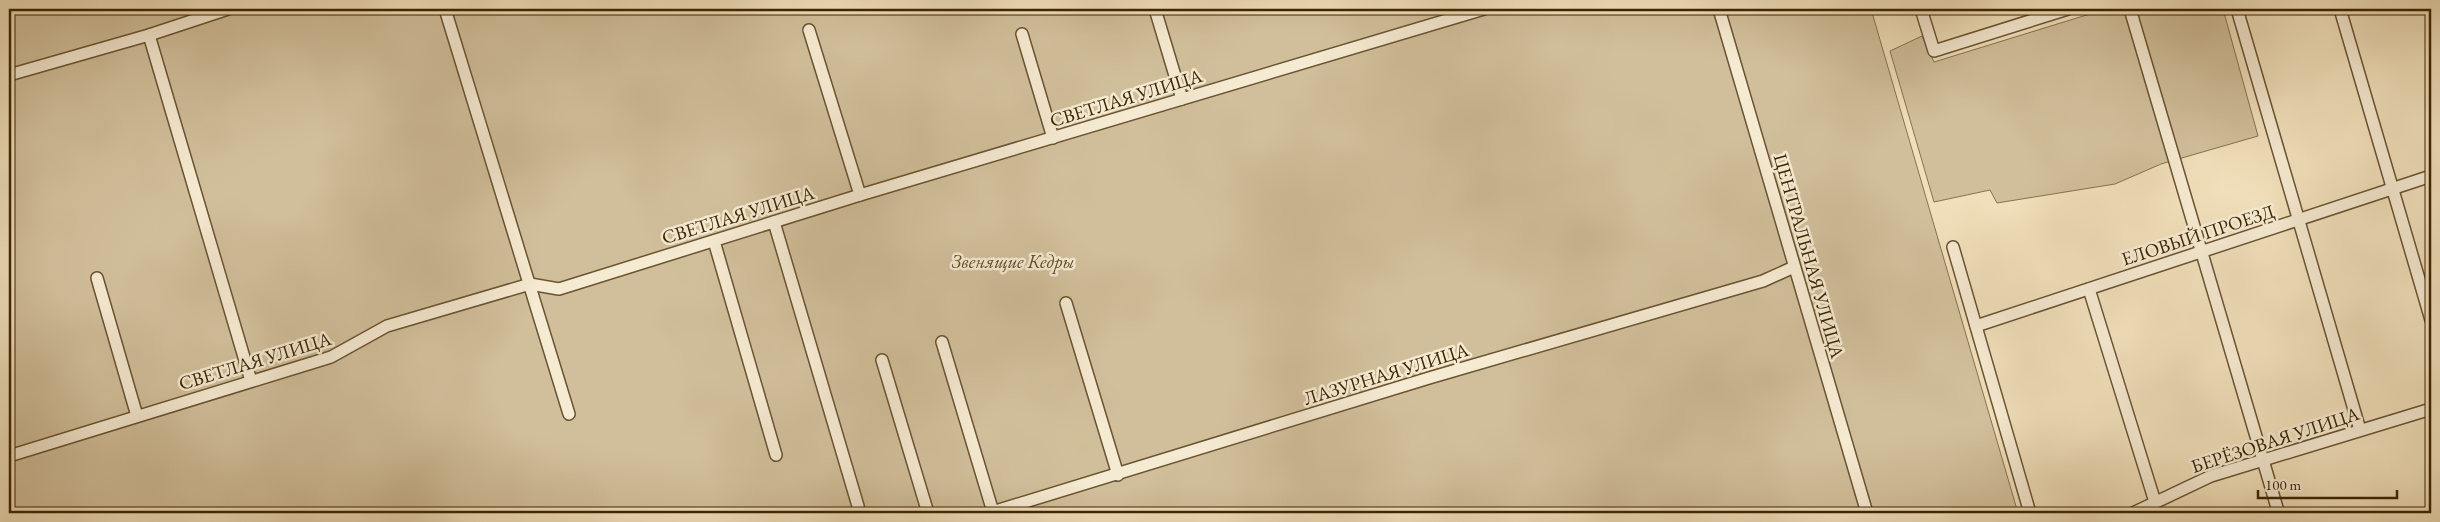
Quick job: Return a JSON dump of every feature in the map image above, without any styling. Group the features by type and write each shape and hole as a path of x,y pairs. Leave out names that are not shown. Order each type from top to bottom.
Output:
{"street":[{"path":"9,75 149,35 228,9"},
{"path":"445,9 569,414"},
{"path":"1155,9 1182,99"},
{"name":"СВЕТЛАЯ УЛИЦА","path":"9,456 331,357 387,326 530,284 559,289 860,195 1484,9"},
{"name":"ЦЕНТРАЛЬНАЯ УЛИЦА","path":"1719,9 1867,513"},
{"path":"1921,9 1934,51 2068,9"},
{"path":"2027,9 2031,21"},
{"path":"2130,9 2203,251 2278,511"},
{"path":"2237,9 2297,220 2360,430"},
{"path":"2340,9 2431,320"},
{"path":"809,30 860,195"},
{"path":"1022,34 1053,138"},
{"path":"149,35 251,381"},
{"name":"ЕЛОВЫЙ ПРОЕЗД","path":"1976,326 2431,176"},
{"path":"774,222 858,506"},
{"path":"714,240 776,455"},
{"path":"1953,247 2030,513"},
{"name":"ЛАЗУРНАЯ УЛИЦА","path":"991,512 1118,475 1429,378 1763,281 1794,267"},
{"path":"97,278 137,416"},
{"path":"2089,289 2155,502"},
{"path":"1066,303 1118,475"},
{"path":"942,342 991,512"},
{"path":"882,360 928,513"},
{"name":"БЕРЁЗОВАЯ УЛИЦА","path":"2133,513 2211,476 2431,409"}],"green space":[{"name":"Звенящие Кедры","path":"9,9 1871,9 2018,513 9,513"},
{"path":"2106,9 2223,9 2258,136 2161,164 2115,184 1997,203 1990,190 1934,202 1890,51 1922,36 1934,62"}]}
